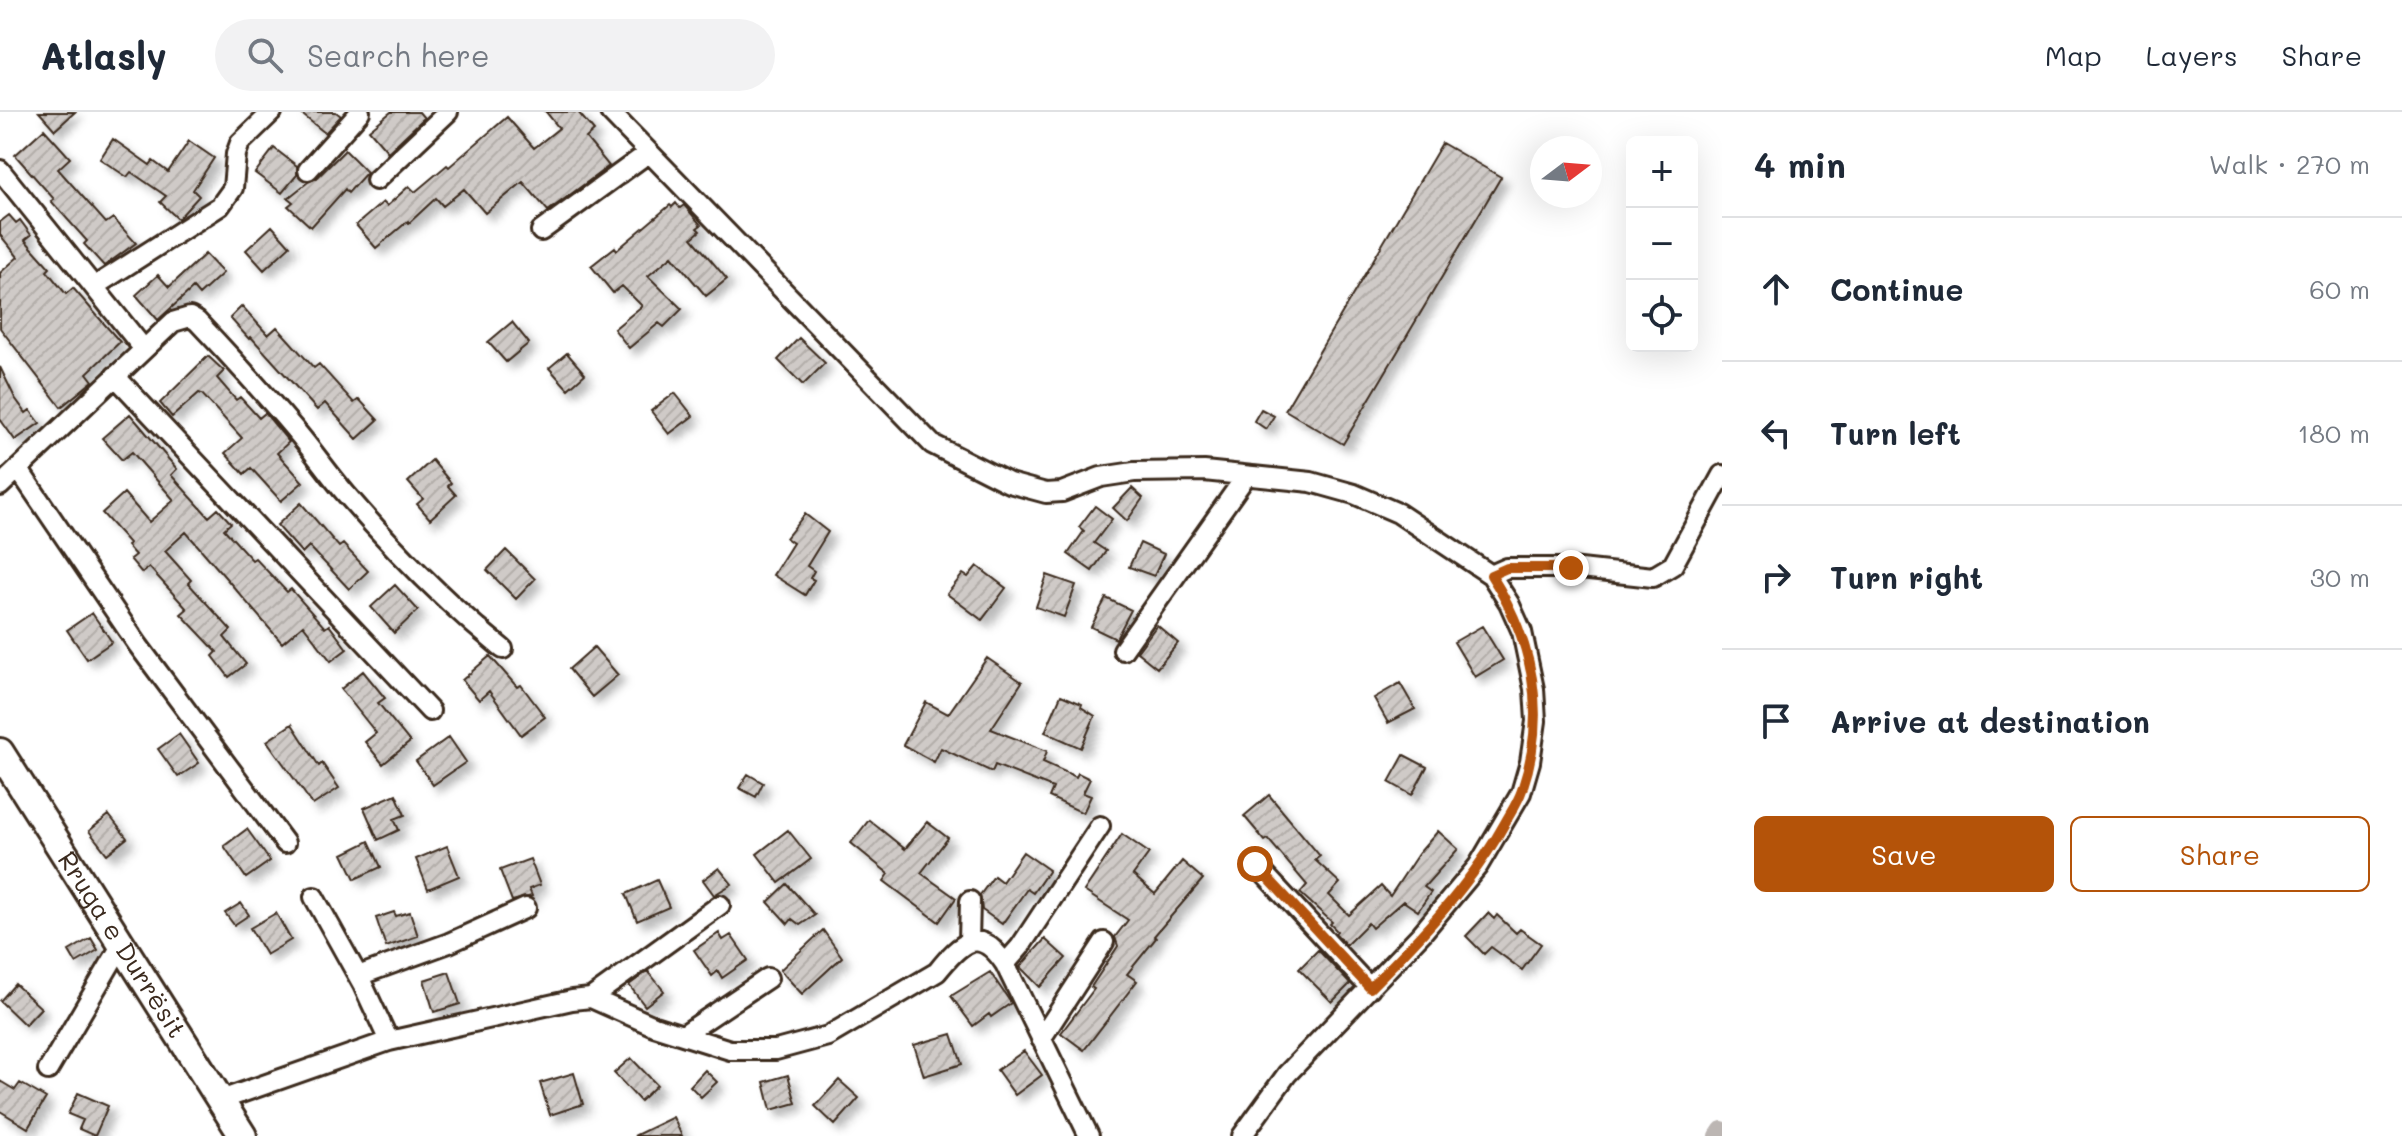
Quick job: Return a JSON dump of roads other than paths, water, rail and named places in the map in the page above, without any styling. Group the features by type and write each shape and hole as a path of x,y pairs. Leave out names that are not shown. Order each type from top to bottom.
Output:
{"main road":[{"name":"Rruga e Durrësit","path":"0,752 243,1136"}],"street":[{"path":"95,286 220,206 233,188 240,143 272,112"},
{"path":"308,170 360,112"},
{"path":"376,180 448,112"},
{"path":"610,112 932,444 1009,483 1046,493 1062,492 1101,477 1134,472 1204,471 1311,482 1354,494 1398,513 1491,575 1509,603 1522,632 1534,689 1536,721 1530,762 1521,793 1478,866 1422,933 1287,1074 1242,1136"},
{"path":"541,231 648,153"},
{"path":"0,170 143,348"},
{"path":"0,486 143,348 173,322 181,317 190,317 197,321 391,543 473,626 503,649"},
{"path":"115,376 430,711"},
{"path":"19,470 138,645 285,843"},
{"path":"1491,575 1507,568 1571,568 1653,577 1673,565 1722,475"},
{"path":"1123,650 1246,476"},
{"path":"1005,964 1020,947 1100,826"},
{"path":"1255,864 1370,988"},
{"path":"314,897 358,976 389,1041"},
{"path":"969,941 970,901"},
{"path":"591,998 720,905"},
{"path":"358,976 449,943 526,908"},
{"path":"221,1100 389,1041 591,998 683,1035 730,1050 776,1050 828,1036 937,972 969,941 985,941 1005,964 1089,1136"},
{"path":"1041,1039 1104,942"},
{"path":"48,1070 122,944"},
{"path":"683,1035 768,978"}],"waterway":[{"path":"1718,1136 1722,1130"}]}
